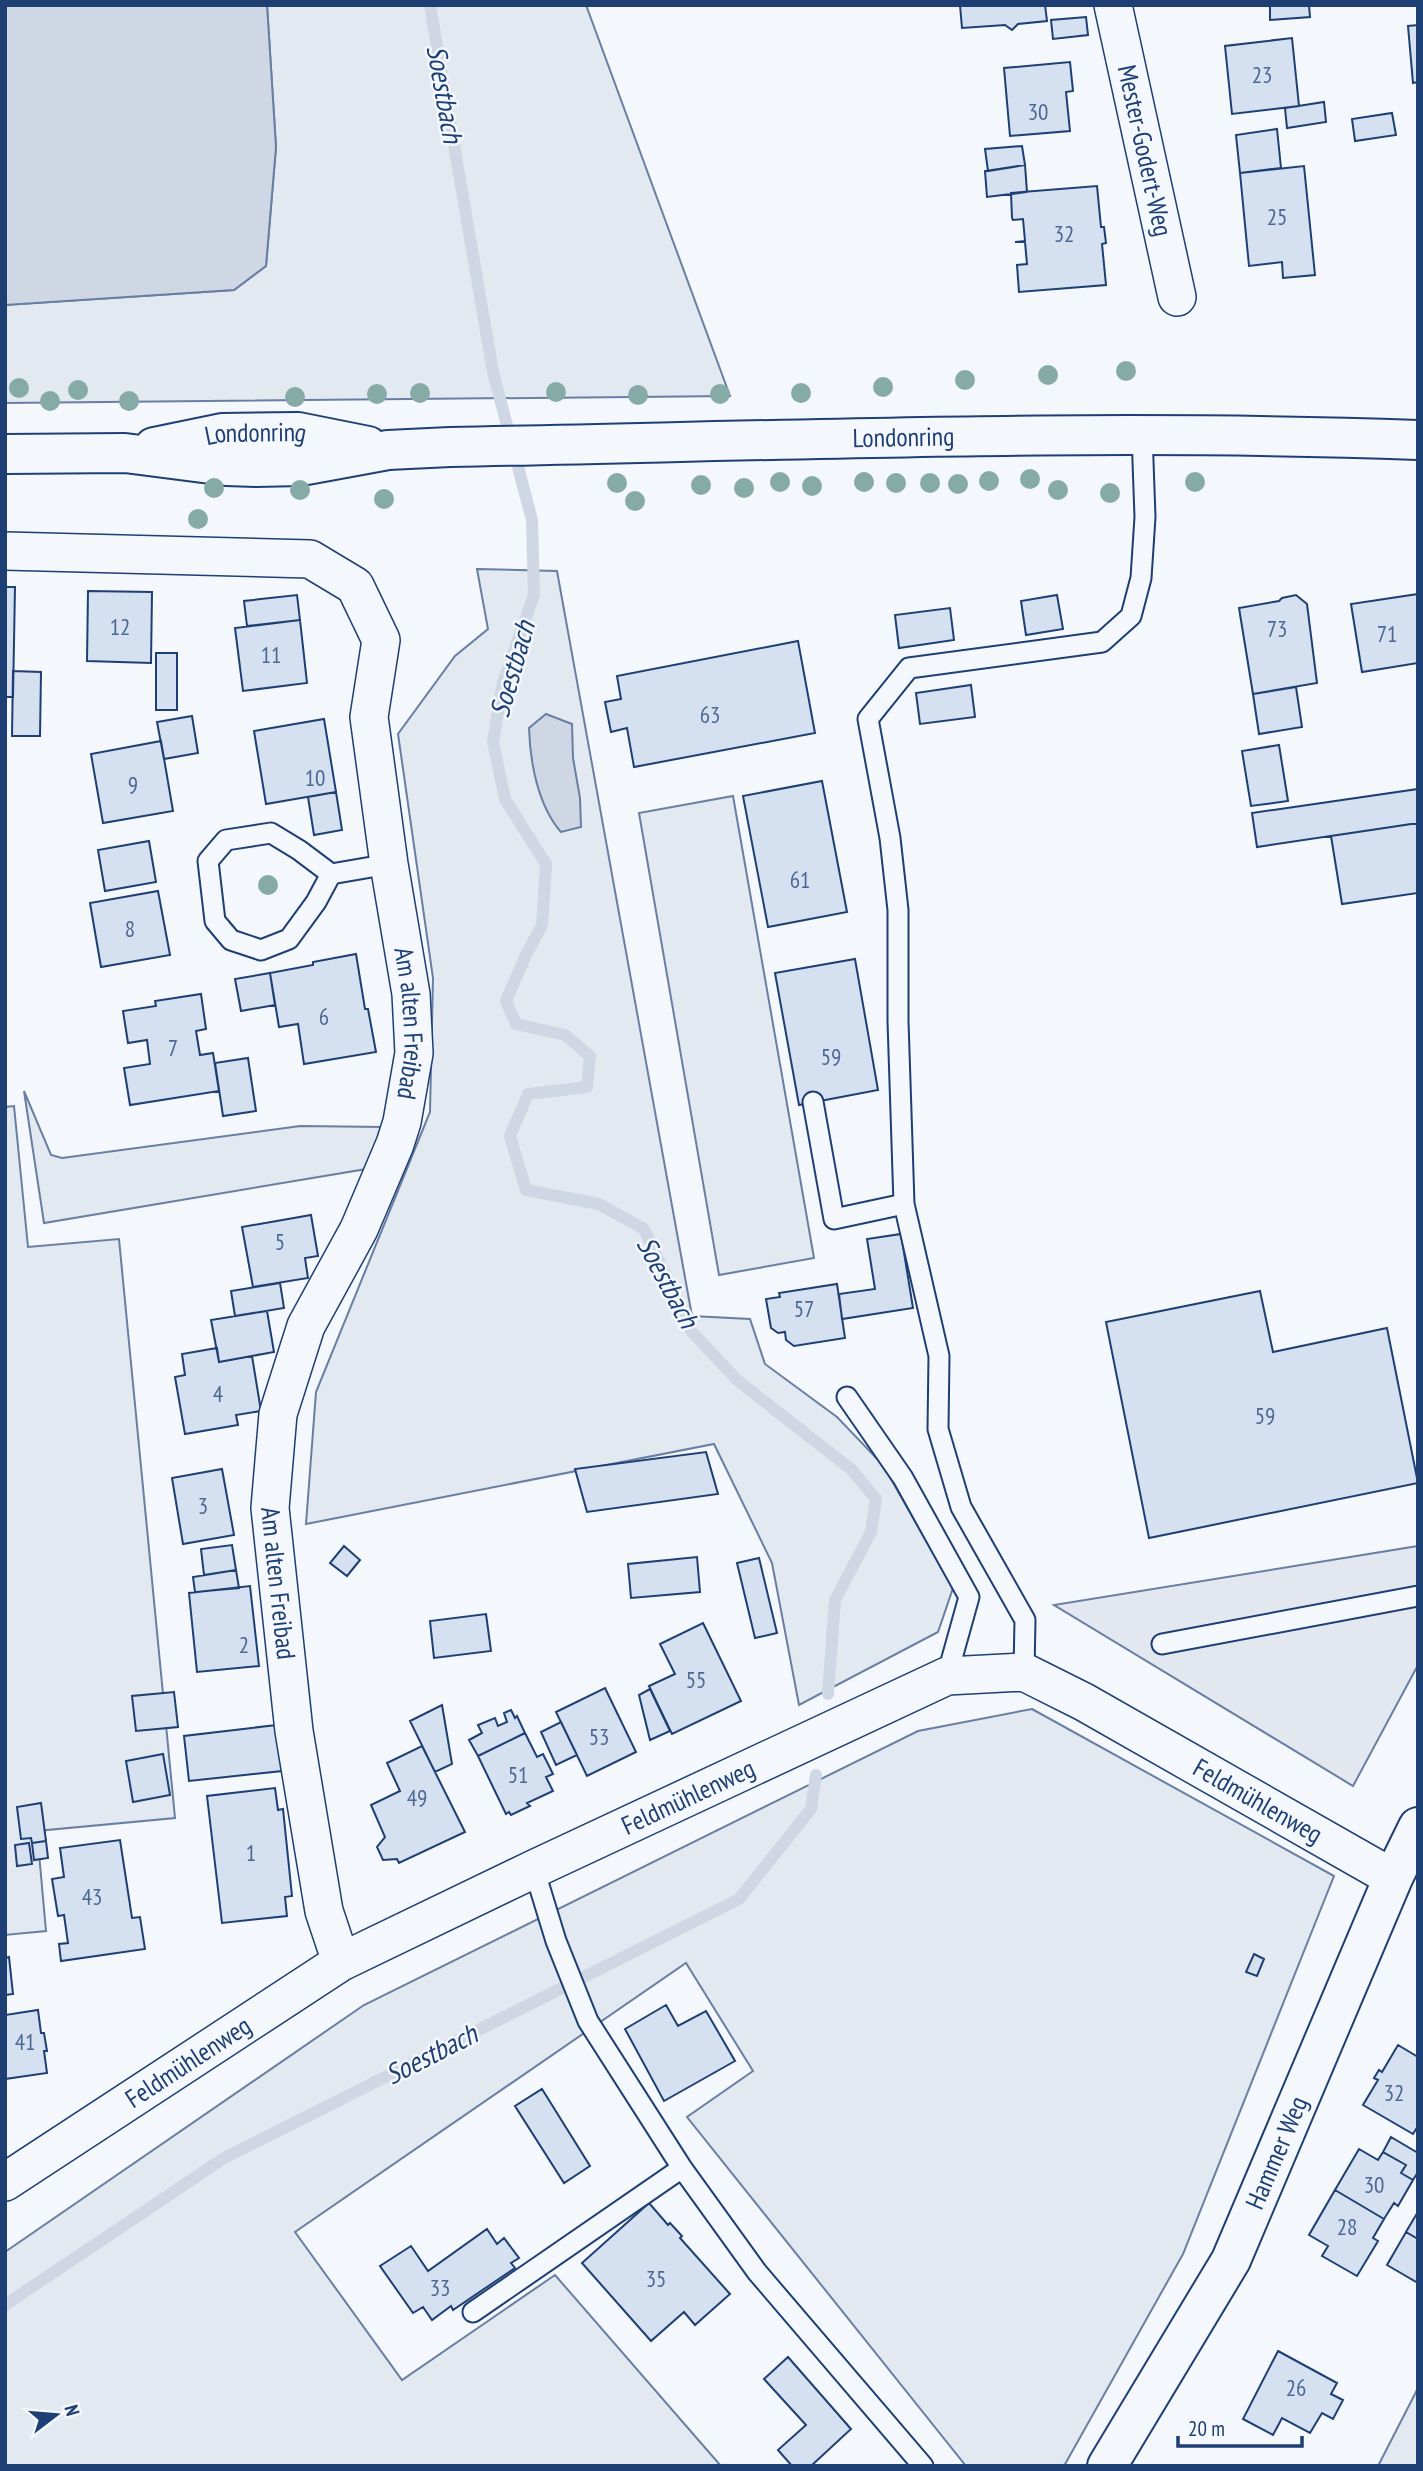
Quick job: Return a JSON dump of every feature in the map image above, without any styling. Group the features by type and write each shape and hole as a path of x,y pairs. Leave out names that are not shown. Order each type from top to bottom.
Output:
{"main road":[{"name":"Londonring","path":"5,454 125,453 226,466 256,467 302,466 388,450 450,447 1142,433 1418,440"},
{"name":"Hammer Weg","path":"1107,2466 1231,2260 1393,1878 1418,1827"}],"street":[{"name":"Mester-Godert-Weg","path":"1114,5 1177,297"},
{"name":"Am alten Freibad","path":"5,551 310,559 355,586 381,639 369,717 389,864 411,995 414,1053 402,1122 395,1144 359,1229 306,1326 278,1414 270,1508 294,1731 324,1910 341,1962"},
{"name":"Feldmühlenweg","path":"5,2182 341,1962 534,1868 947,1676 1024,1672 1084,1702 1393,1878"}],"lane":[{"path":"1024,1672 1025,1620 961,1507 938,1429 939,1356 904,1204 898,1021 898,910 890,838 868,719 909,668 1102,642 1131,616 1141,578 1145,517 1142,433"},
{"path":"331,874 316,902 289,939 261,950 231,940 215,921 208,861 226,840 271,833 331,874 389,864"},
{"path":"813,1102 834,1219 904,1204"},
{"path":"847,1397 903,1478 969,1597 947,1676"},
{"path":"1162,1644 1418,1595"},
{"path":"534,1868 556,1941 588,2021 682,2168 757,2272 922,2466"},
{"path":"473,2312 682,2168"}],"shaded area":[{"path":"5,5 267,5 276,147 266,266 234,290 5,305"},
{"path":"267,5 586,5 730,396 5,403 5,305 234,290 266,266 276,147"},
{"path":"477,569 557,571 692,1316 750,1319 765,1364 837,1417 883,1465 953,1588 938,1632 799,1705 772,1563 714,1444 306,1524 316,1392 430,1112 433,978 398,734 455,656 488,629"},
{"path":"546,714 572,724 581,827 561,832 546,810 531,755 529,728"},
{"path":"733,796 814,1258 719,1275 639,813"},
{"path":"24,1091 51,1155 62,1158 300,1126 384,1127 372,1168 44,1223"},
{"path":"14,1106 28,1247 119,1239 175,1818 37,1831 46,1931 5,1935 5,1107"},
{"path":"1418,1546 1418,1665 1353,1786 1054,1605"},
{"path":"1032,1709 1334,1876 1183,2254 1064,2466 966,2466 687,2117 753,2071 686,1963 295,2232 402,2380 555,2275 721,2466 5,2466 5,2252 364,2005 918,1731"},
{"path":"1418,2388 1418,2466 1378,2466"}],"building":[{"path":"960,5 1045,5 1047,21 1018,24 1012,30 1005,25 962,28"},
{"path":"1270,5 1309,5 1310,17 1270,20"},
{"path":"1086,17 1088,35 1053,39 1051,20"},
{"path":"1418,25 1418,82 1413,83 1408,26"},
{"path":"1292,38 1299,106 1232,114 1225,46"},
{"path":"1070,62 1073,91 1066,92 1070,131 1010,136 1004,68"},
{"path":"1324,102 1326,122 1287,128 1285,108"},
{"path":"1392,113 1396,135 1355,141 1352,119"},
{"path":"1277,129 1281,168 1240,173 1236,135"},
{"path":"1022,146 1025,165 988,171 985,149"},
{"path":"1025,165 1027,192 987,197 985,171"},
{"path":"1304,166 1315,275 1283,278 1282,262 1249,266 1240,173"},
{"path":"1097,186 1101,227 1104,227 1106,243 1102,244 1106,285 1019,292 1017,265 1027,264 1025,242 1015,242 1025,241 1023,219 1012,218 1011,193"},
{"path":"5,587 15,587 13,697 5,697"},
{"path":"88,591 152,592 151,663 87,661"},
{"path":"1418,594 1418,663 1362,672 1351,604"},
{"path":"297,595 300,620 247,626 244,601"},
{"path":"1057,595 1063,629 1026,635 1021,601"},
{"path":"1296,595 1307,604 1317,683 1253,694 1239,608"},
{"path":"950,608 954,640 899,648 895,615"},
{"path":"300,620 307,683 243,691 235,628"},
{"path":"798,641 815,733 634,767 627,728 611,732 605,702 621,699 617,676"},
{"path":"156,653 177,653 177,710 156,710"},
{"path":"13,671 41,672 40,736 12,736"},
{"path":"971,685 975,717 920,724 916,693"},
{"path":"1296,687 1302,727 1259,734 1253,694"},
{"path":"192,716 198,753 164,759 157,722"},
{"path":"324,719 336,792 266,804 254,731"},
{"path":"161,741 173,811 103,823 91,754"},
{"path":"1279,745 1288,801 1251,806 1242,751"},
{"path":"822,781 847,912 768,927 743,796"},
{"path":"1418,789 1418,823 1257,847 1252,813"},
{"path":"336,792 342,830 314,835 308,797"},
{"path":"1418,823 1418,893 1342,904 1331,836"},
{"path":"149,841 156,882 105,891 98,850"},
{"path":"158,891 170,955 101,967 90,903"},
{"path":"356,954 365,1009 368,1009 376,1052 304,1064 298,1024 279,1027 270,973"},
{"path":"855,959 878,1090 799,1105 775,973"},
{"path":"270,973 275,1005 241,1011 235,979"},
{"path":"201,994 206,1029 196,1031 200,1055 213,1053 219,1091 130,1105 124,1068 150,1064 147,1040 128,1043 123,1011 156,1006 155,1001"},
{"path":"248,1058 256,1111 223,1116 215,1063"},
{"path":"311,1215 318,1256 305,1258 308,1278 253,1287 242,1227"},
{"path":"901,1234 913,1308 842,1319 839,1294 875,1289 867,1239"},
{"path":"280,1283 284,1308 235,1316 231,1291"},
{"path":"837,1284 845,1338 794,1346 786,1340 785,1332 778,1333 771,1328 766,1299 780,1297 779,1293"},
{"path":"1260,1291 1273,1352 1387,1328 1418,1483 1149,1538 1106,1322"},
{"path":"267,1311 274,1352 219,1362 211,1320"},
{"path":"217,1348 219,1362 252,1356 261,1411 236,1415 238,1425 185,1434 175,1377 185,1375 182,1354"},
{"path":"706,1452 718,1494 587,1512 575,1469"},
{"path":"222,1469 234,1535 183,1544 172,1478"},
{"path":"232,1545 236,1570 204,1575 201,1549"},
{"path":"344,1546 360,1560 347,1576 330,1563"},
{"path":"697,1557 700,1592 631,1598 628,1564"},
{"path":"759,1558 777,1633 755,1638 737,1563"},
{"path":"236,1570 239,1588 195,1592 193,1577"},
{"path":"250,1586 259,1666 197,1672 189,1593"},
{"path":"486,1614 491,1651 434,1658 430,1621"},
{"path":"703,1623 741,1701 672,1734 649,1686 675,1674 660,1644"},
{"path":"605,1688 636,1752 587,1776 556,1712"},
{"path":"650,1689 670,1731 650,1740 639,1695"},
{"path":"174,1692 178,1727 136,1731 132,1696"},
{"path":"442,1705 452,1764 435,1772 410,1721"},
{"path":"511,1710 525,1733 478,1756 469,1740 482,1733 478,1725 495,1718 498,1726 507,1722 504,1713"},
{"path":"561,1722 577,1755 556,1765 541,1732"},
{"path":"276,1725 282,1771 189,1781 184,1736"},
{"path":"525,1733 537,1757 543,1754 553,1774 546,1777 553,1791 527,1803 530,1806 511,1815 509,1812 506,1814 478,1756"},
{"path":"422,1746 465,1832 399,1863 397,1859 383,1860 377,1847 385,1837 371,1805 400,1791 387,1763"},
{"path":"163,1754 170,1795 133,1802 126,1761"},
{"path":"275,1788 278,1810 283,1809 292,1896 285,1897 287,1916 222,1923 207,1796"},
{"path":"41,1803 46,1841 32,1843 31,1838 21,1839 17,1807"},
{"path":"120,1840 132,1918 140,1917 145,1949 61,1961 59,1944 68,1943 64,1915 58,1916 52,1879 64,1877 60,1848"},
{"path":"46,1841 48,1858 34,1860 32,1843"},
{"path":"29,1843 32,1864 17,1866 15,1845"},
{"path":"1254,1954 1264,1959 1257,1976 1246,1972"},
{"path":"9,1957 13,1994 5,1995 5,1958"},
{"path":"666,2005 678,2026 706,2011 735,2061 664,2101 625,2029"},
{"path":"38,2010 47,2051 44,2051 47,2073 5,2079 5,2015"},
{"path":"1398,2045 1418,2057 1418,2126 1413,2134 1363,2105 1378,2080 1374,2078 1379,2070 1382,2072"},
{"path":"542,2089 590,2166 564,2183 515,2106"},
{"path":"1391,2137 1418,2153 1418,2172 1413,2180 1401,2173 1406,2165 1383,2152"},
{"path":"1359,2149 1378,2160 1383,2152 1406,2165 1401,2173 1413,2180 1398,2206 1394,2203 1384,2219 1335,2190"},
{"path":"1335,2190 1384,2219 1373,2238 1378,2241 1357,2276 1322,2256 1328,2246 1309,2235"},
{"path":"649,2203 668,2225 670,2223 682,2236 680,2238 730,2294 695,2325 684,2312 651,2341 582,2263"},
{"path":"1416,2215 1418,2217 1418,2239 1406,2232"},
{"path":"487,2229 497,2244 504,2238 519,2258 511,2263 515,2268 453,2310 451,2306 432,2320 423,2307 413,2313 380,2266 411,2246 428,2271"},
{"path":"1406,2232 1418,2239 1418,2283 1387,2265"},
{"path":"1278,2351 1337,2383 1331,2394 1343,2400 1333,2419 1322,2413 1310,2433 1282,2418 1273,2435 1243,2419"},
{"path":"788,2357 851,2429 811,2466 792,2466 778,2450 806,2425 764,2379"}],"waterway":[{"name":"Soestbach","path":"430,5 493,372 532,520 534,595 503,682 493,742 505,799 546,864 542,925 506,1001 516,1024 565,1035 590,1056 587,1087 528,1094 510,1136 526,1190 599,1204 644,1229 692,1332 737,1380 852,1470 876,1499 871,1532 835,1600 828,1694"},
{"name":"Soestbach","path":"5,2305 224,2158 739,1899 811,1809 816,1775"}]}
